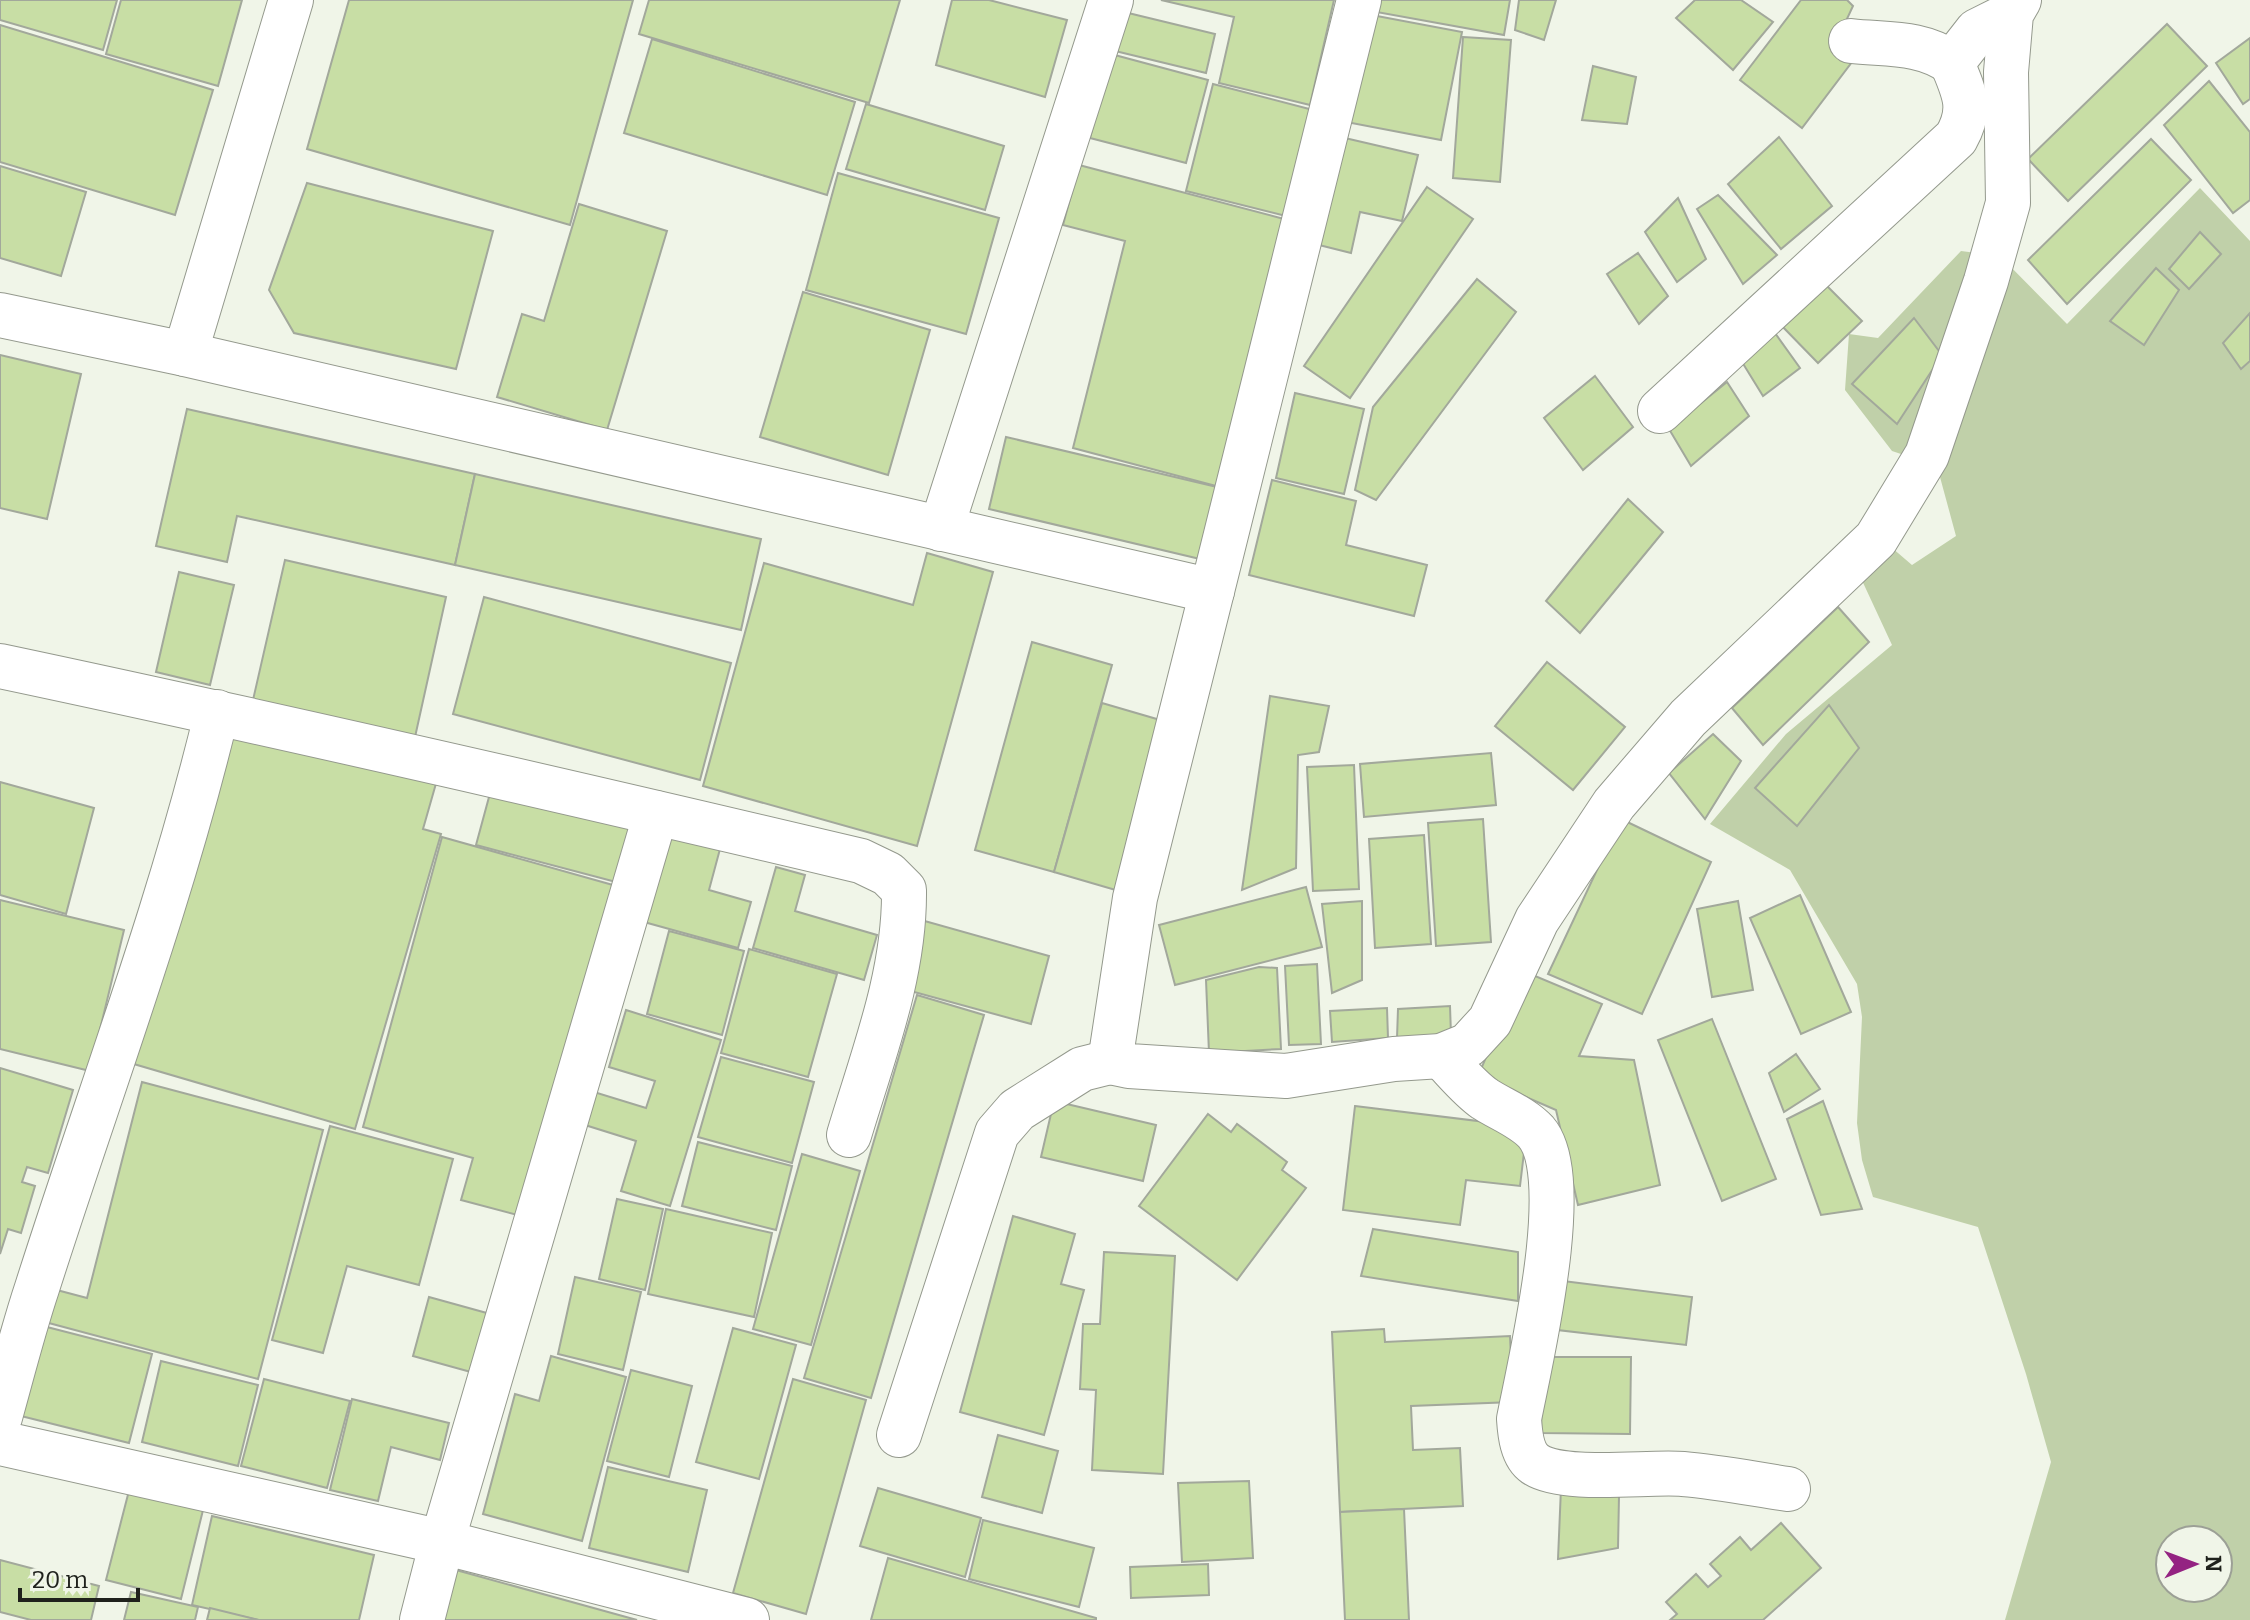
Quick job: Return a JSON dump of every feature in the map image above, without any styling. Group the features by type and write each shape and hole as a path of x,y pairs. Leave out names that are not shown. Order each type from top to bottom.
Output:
{"street":[{"path":"185,354 291,0"},
{"path":"941,529 1111,0"},
{"path":"1110,1062 1135,898 1359,0"},
{"path":"1952,63 1977,31 2015,7"},
{"path":"899,1435 997,1133 1017,1110 1082,1069 1110,1062 1129,1066 1286,1076 1394,1059 1441,1056 1468,1045 1490,1021 1537,920 1614,804 1688,718 1876,539 1927,455 1986,281 2008,203 2006,72 2015,7"},
{"path":"1660,411 1956,138 1965,122 1963,90 1952,63 1939,54 1915,46 1851,41"},
{"path":"0,315 185,354 1212,591"},
{"path":"0,666 217,712 861,861 888,874 904,890 904,921 893,991 849,1135"},
{"path":"0,1417 36,1289 126,1026 197,796 217,712"},
{"path":"422,1620 442,1542 656,813"},
{"path":"1441,1056 1482,1097 1517,1117 1537,1134 1545,1154 1552,1196 1545,1294 1519,1419 1520,1434 1528,1457 1536,1465 1561,1472 1630,1476 1680,1473 1788,1489"},
{"path":"0,1443 442,1542 747,1620"}],"green space":[{"path":"2200,188 2250,241 2250,1620 2005,1620 2051,1462 1978,1227 1873,1197 1862,1160 1857,1123 1862,1017 1857,984 1790,870 1710,824 1786,734 1892,645 1859,574 1884,541 1912,565 1956,536 1937,466 1892,451 1845,390 1849,334 1878,338 1961,251 2000,256 2067,324"}],"building":[{"path":"0,0 117,0 103,50 0,20"},
{"path":"121,0 242,0 218,86 106,54"},
{"path":"349,0 633,0 570,225 307,149"},
{"path":"649,0 900,0 869,103 639,34"},
{"path":"952,0 989,0 1067,20 1045,97 936,65"},
{"path":"1161,0 1334,0 1310,105 1219,83 1234,17"},
{"path":"1373,0 1510,0 1504,35 1371,11"},
{"path":"1519,0 1556,0 1544,40 1515,30"},
{"path":"1695,0 1741,0 1773,22 1733,70 1676,18"},
{"path":"1801,0 1847,0 1853,6 1838,38 1855,58 1802,128 1740,80"},
{"path":"1120,11 1215,34 1206,73 1111,50"},
{"path":"1361,13 1462,32 1441,140 1341,121"},
{"path":"2167,24 2207,66 2068,201 2028,159"},
{"path":"0,25 213,90 175,215 0,162"},
{"path":"1463,37 1511,40 1500,182 1453,178"},
{"path":"2250,38 2250,99 2243,104 2216,63"},
{"path":"652,39 855,102 827,195 624,133"},
{"path":"1111,54 1208,80 1186,163 1090,138"},
{"path":"1593,66 1636,77 1627,124 1582,120"},
{"path":"2209,81 2250,132 2250,200 2233,213 2164,125"},
{"path":"1213,84 1317,111 1290,217 1186,191"},
{"path":"866,104 1004,146 985,210 846,169"},
{"path":"1332,135 1418,155 1402,221 1360,212 1351,253 1307,242"},
{"path":"1779,137 1832,206 1781,249 1728,184"},
{"path":"2151,139 2191,180 2067,304 2028,260"},
{"path":"1079,165 1284,219 1216,486 1073,448 1125,241 1063,225"},
{"path":"0,166 86,192 61,276 0,258"},
{"path":"838,173 999,218 966,334 806,290"},
{"path":"307,183 493,231 456,369 294,333 269,290"},
{"path":"1427,187 1473,219 1350,398 1304,366"},
{"path":"1718,195 1777,255 1743,284 1697,209"},
{"path":"1678,198 1706,259 1677,282 1645,232"},
{"path":"579,204 667,231 607,430 497,397 522,314 544,321"},
{"path":"2200,232 2221,254 2189,289 2169,269"},
{"path":"1638,253 1668,296 1639,324 1607,274"},
{"path":"2156,268 2179,290 2144,345 2110,321"},
{"path":"1477,279 1516,312 1376,500 1355,490 1373,407"},
{"path":"1822,281 1862,321 1818,363 1779,323"},
{"path":"803,292 930,330 888,475 760,437"},
{"path":"2250,313 2250,361 2241,369 2223,343"},
{"path":"1914,318 1942,355 1897,424 1852,384"},
{"path":"1775,333 1800,368 1763,396 1742,362"},
{"path":"0,355 81,374 47,519 0,508"},
{"path":"1595,376 1633,427 1583,470 1544,418"},
{"path":"1727,382 1749,416 1691,466 1669,429"},
{"path":"1295,393 1364,409 1344,494 1276,478"},
{"path":"187,409 475,474 455,565 237,516 227,562 156,546"},
{"path":"1006,437 1217,487 1200,559 989,509"},
{"path":"475,474 761,539 741,630 455,565"},
{"path":"1272,480 1356,501 1346,545 1427,565 1414,616 1249,575"},
{"path":"1628,499 1663,532 1580,633 1546,601"},
{"path":"927,553 993,572 917,846 703,786 764,563 913,605"},
{"path":"285,560 446,597 415,737 253,700"},
{"path":"179,572 234,585 210,685 156,672"},
{"path":"484,597 731,663 700,780 453,714"},
{"path":"1838,607 1869,642 1763,745 1732,708"},
{"path":"1032,642 1112,665 1054,872 975,850"},
{"path":"1547,662 1625,727 1573,790 1495,726"},
{"path":"1270,696 1329,706 1319,752 1298,755 1296,868 1242,890"},
{"path":"1102,703 1167,722 1119,891 1054,872"},
{"path":"1829,705 1859,748 1797,826 1755,788"},
{"path":"227,718 437,780 423,829 441,834 355,1129 127,1062"},
{"path":"1713,734 1741,761 1705,819 1669,773"},
{"path":"1491,753 1496,805 1364,817 1360,764"},
{"path":"1354,765 1359,889 1313,891 1307,767"},
{"path":"0,782 94,808 66,914 0,895"},
{"path":"492,786 631,823 616,882 476,845"},
{"path":"1483,819 1491,942 1436,946 1428,823"},
{"path":"1621,819 1711,862 1642,1014 1548,974"},
{"path":"668,834 720,849 709,890 751,902 738,948 644,922"},
{"path":"1424,835 1431,944 1375,948 1369,839"},
{"path":"442,837 620,887 529,1218 461,1200 473,1158 363,1127"},
{"path":"776,867 805,875 795,911 877,935 864,980 753,948"},
{"path":"1306,887 1322,947 1175,985 1159,925"},
{"path":"1800,895 1851,1012 1801,1034 1750,918"},
{"path":"0,900 124,930 90,1071 0,1049"},
{"path":"1362,901 1362,980 1332,993 1322,904"},
{"path":"1738,901 1753,990 1712,997 1697,909"},
{"path":"914,918 1049,956 1031,1024 896,987"},
{"path":"669,931 744,951 722,1035 647,1014"},
{"path":"749,949 837,974 808,1077 721,1053"},
{"path":"1317,964 1321,1044 1289,1045 1285,966"},
{"path":"1259,967 1277,968 1281,1049 1209,1053 1206,980"},
{"path":"1523,971 1602,1004 1579,1056 1634,1060 1660,1185 1578,1205 1556,1110 1478,1076"},
{"path":"917,995 984,1015 871,1398 804,1378"},
{"path":"1450,1006 1451,1035 1397,1038 1398,1009"},
{"path":"1387,1008 1388,1038 1332,1042 1330,1011"},
{"path":"626,1010 721,1040 670,1206 621,1191 636,1141 585,1125 594,1092 646,1108 655,1081 609,1067"},
{"path":"1712,1019 1776,1179 1722,1201 1658,1040"},
{"path":"1796,1054 1820,1089 1784,1112 1769,1073"},
{"path":"721,1057 814,1082 792,1163 698,1137"},
{"path":"0,1068 73,1090 48,1173 27,1167 22,1182 35,1186 21,1233 8,1229 0,1254"},
{"path":"142,1082 323,1130 258,1379 45,1322 53,1289 87,1298"},
{"path":"1054,1101 1156,1125 1143,1181 1041,1157"},
{"path":"1823,1101 1862,1209 1821,1215 1787,1119"},
{"path":"1355,1106 1527,1127 1520,1186 1466,1180 1460,1225 1343,1210"},
{"path":"1208,1114 1231,1132 1237,1124 1287,1162 1282,1170 1306,1188 1237,1280 1139,1206"},
{"path":"330,1126 453,1159 419,1285 347,1266 323,1353 272,1340"},
{"path":"698,1142 792,1166 776,1230 682,1206"},
{"path":"802,1154 860,1171 811,1345 753,1329"},
{"path":"617,1199 663,1209 645,1290 599,1279"},
{"path":"666,1209 772,1233 754,1317 648,1294"},
{"path":"1013,1216 1075,1234 1061,1284 1084,1290 1044,1435 960,1412"},
{"path":"1373,1229 1518,1252 1518,1301 1361,1276"},
{"path":"1104,1252 1175,1256 1163,1474 1092,1470 1096,1390 1080,1389 1083,1324 1100,1324"},
{"path":"575,1277 641,1292 623,1370 558,1354"},
{"path":"1555,1280 1692,1297 1686,1345 1549,1329"},
{"path":"429,1297 494,1315 478,1374 413,1356"},
{"path":"43,1326 152,1354 129,1443 21,1416"},
{"path":"733,1328 796,1345 759,1479 696,1462"},
{"path":"1384,1329 1385,1342 1510,1336 1513,1402 1411,1406 1413,1450 1460,1448 1463,1506 1340,1512 1332,1332"},
{"path":"551,1356 626,1377 582,1541 483,1514 515,1394 539,1401"},
{"path":"1542,1357 1631,1357 1630,1434 1541,1433"},
{"path":"161,1361 258,1385 238,1466 142,1442"},
{"path":"631,1370 692,1386 669,1477 607,1461"},
{"path":"264,1379 350,1401 327,1488 241,1466"},
{"path":"793,1379 866,1400 806,1614 733,1593"},
{"path":"352,1399 449,1423 440,1460 391,1447 378,1501 330,1490"},
{"path":"998,1435 1058,1451 1042,1513 982,1497"},
{"path":"608,1467 707,1490 688,1572 589,1548"},
{"path":"132,1479 206,1498 181,1599 106,1580"},
{"path":"1249,1481 1253,1558 1182,1562 1178,1483"},
{"path":"878,1488 981,1518 965,1577 860,1546"},
{"path":"1561,1488 1619,1496 1618,1548 1558,1559"},
{"path":"1404,1509 1409,1620 1345,1620 1340,1512"},
{"path":"212,1516 374,1555 359,1620 258,1620 192,1605"},
{"path":"983,1520 1094,1548 1079,1607 969,1579"},
{"path":"1781,1523 1821,1568 1763,1620 1670,1620 1677,1614 1666,1602 1696,1574 1708,1587 1721,1576 1710,1564 1740,1537 1751,1550"},
{"path":"888,1558 1096,1618 1096,1620 871,1620"},
{"path":"0,1560 99,1586 91,1620 31,1620 0,1612"},
{"path":"1208,1564 1209,1595 1131,1598 1130,1567"},
{"path":"456,1570 637,1620 443,1620"},
{"path":"131,1592 198,1607 195,1620 124,1620"},
{"path":"210,1608 259,1620 207,1620"}]}
